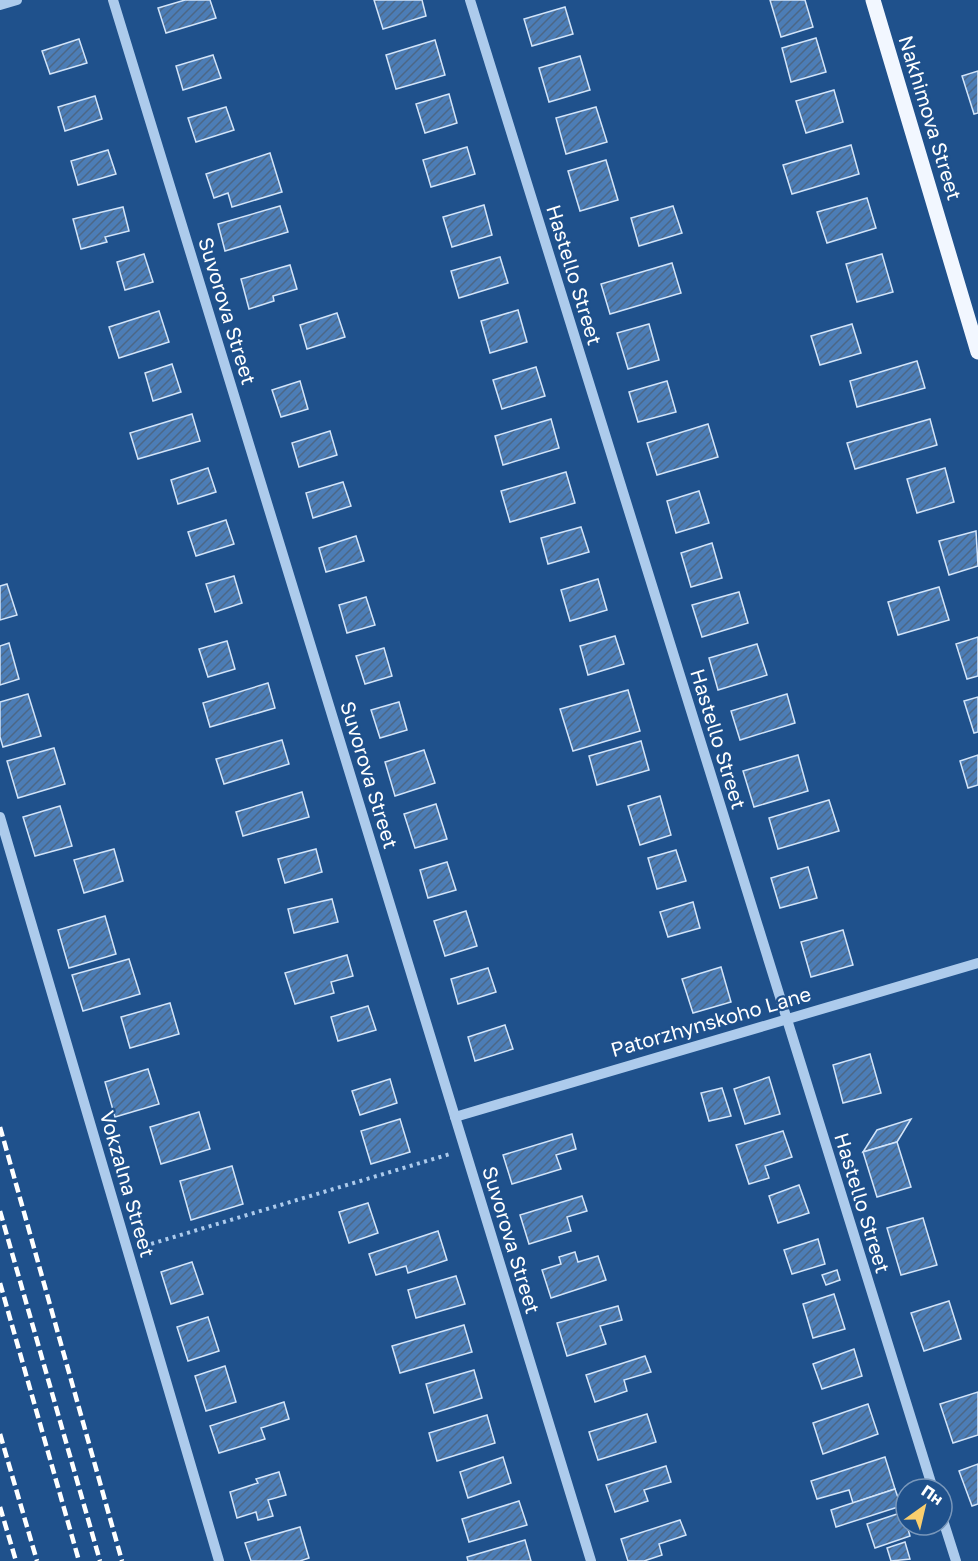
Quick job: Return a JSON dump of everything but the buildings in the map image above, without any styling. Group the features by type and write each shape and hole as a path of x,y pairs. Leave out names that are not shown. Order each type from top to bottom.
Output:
{"main road":[{"name":"Nakhimova Street","path":"873,0 978,352"}],"street":[{"path":"0,5 17,0"},
{"name":"Suvorova Street","path":"113,0 591,1561"},
{"name":"Hastello Street","path":"470,0 929,1477"},
{"name":"Vokzalna Street","path":"0,818 219,1561"},
{"name":"Patorzhynskoho Lane","path":"455,1117 978,963"},
{"path":"948,1537 956,1561"}],"path":[{"path":"129,1251 465,1149"}],"railway":[{"path":"0,1127 122,1561"},
{"path":"0,1211 100,1561"},
{"path":"0,1283 79,1561"},
{"path":"0,1434 37,1561"},
{"path":"0,1507 16,1561"}]}
